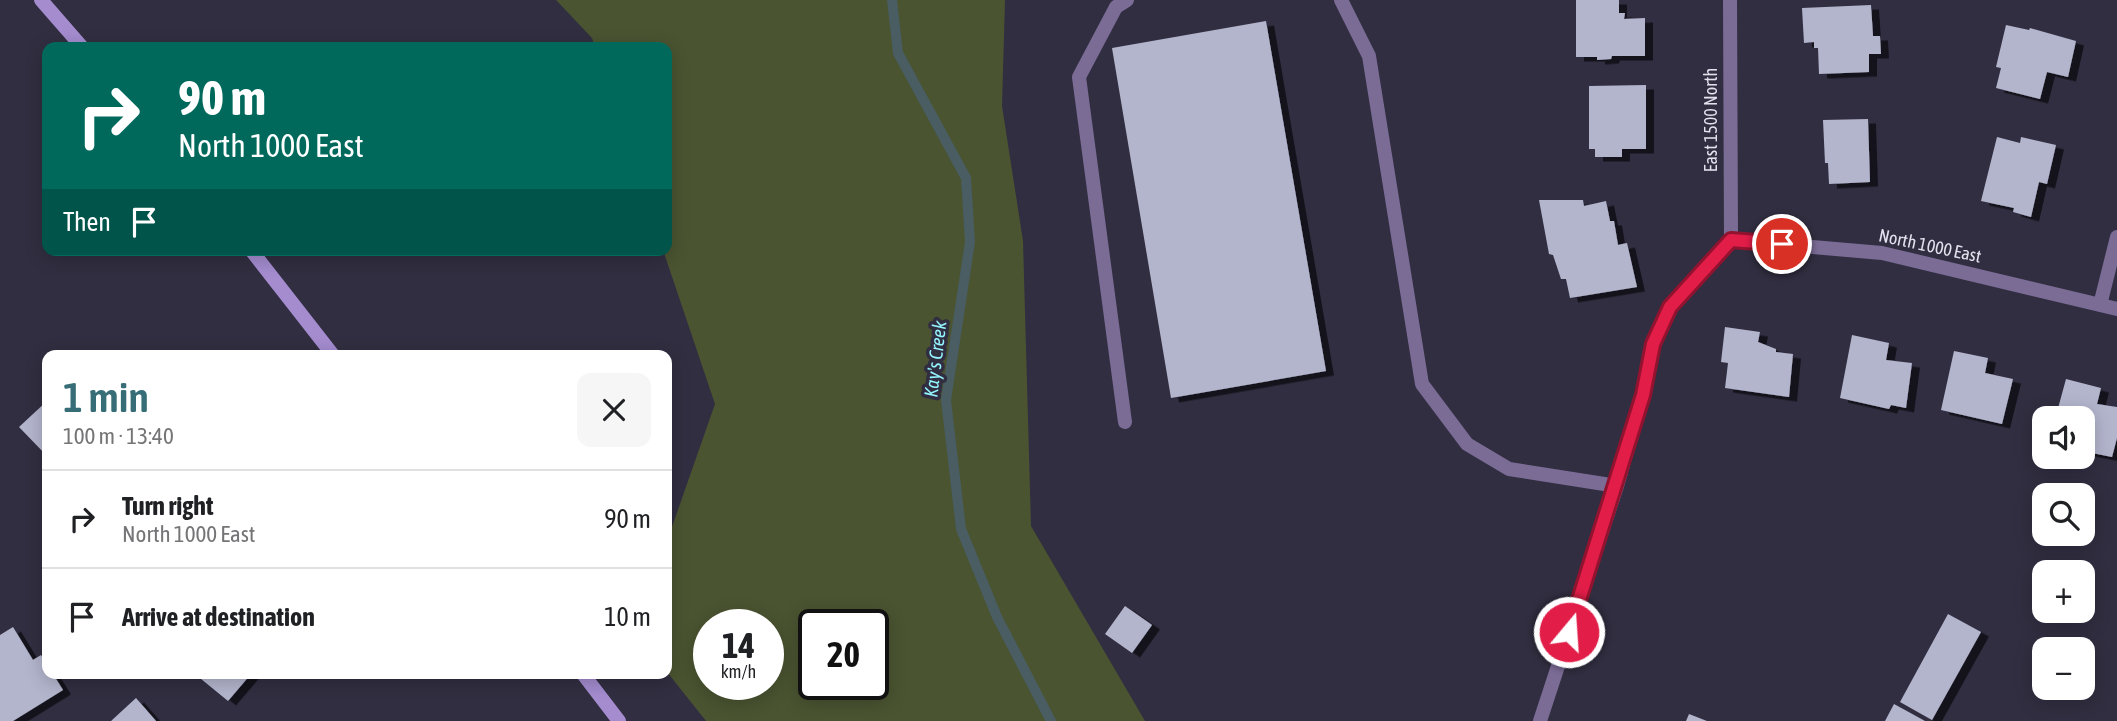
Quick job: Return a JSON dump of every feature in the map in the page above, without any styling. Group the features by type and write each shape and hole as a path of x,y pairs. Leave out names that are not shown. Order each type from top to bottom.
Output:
{"main road":[{"path":"41,0 78,42"},
{"path":"256,256 329,350"},
{"path":"587,679 620,721"}],"street":[{"path":"1125,422 1079,77 1116,7 1127,0"},
{"path":"1341,0 1368,56 1422,384 1467,444 1509,469 1616,486"},
{"name":"East 1500 North","path":"1730,0 1731,240"},
{"path":"2100,305 2117,236"},
{"path":"1539,721 1616,486 1643,395 1653,344 1670,307 1731,240"},
{"name":"North 1000 East","path":"1731,240 1882,253 2117,309"}],"green space":[{"path":"556,0 1005,0 1002,106 1023,241 1031,526 1145,721 706,721 672,678 672,527 715,404 665,256 672,256 672,42 593,42"}],"building":[{"path":"1576,0 1619,0 1619,13 1625,13 1624,19 1645,18 1645,56 1612,56 1611,59 1597,60 1597,57 1576,57"},
{"path":"1871,5 1873,36 1880,36 1881,54 1869,54 1869,72 1819,74 1818,48 1814,48 1814,42 1804,43 1802,8"},
{"path":"1266,21 1326,371 1171,398 1112,48"},
{"path":"2006,25 2029,30 2030,28 2076,41 2068,77 2047,72 2040,99 1996,88 2001,68 1996,67"},
{"path":"1646,85 1646,149 1622,149 1622,157 1595,157 1595,149 1589,149 1589,86"},
{"path":"1868,119 1870,182 1829,184 1823,120"},
{"path":"1997,137 2020,143 2021,137 2056,145 2047,184 2039,182 2031,217 2013,212 2014,208 1981,201"},
{"path":"1539,200 1583,200 1584,206 1606,201 1610,221 1614,221 1618,245 1627,243 1637,287 1570,298 1566,279 1561,279 1553,255 1549,254"},
{"path":"1725,327 1760,332 1758,342 1776,349 1776,352 1793,354 1789,397 1725,388 1728,363 1721,362"},
{"path":"1852,335 1889,343 1886,360 1912,363 1906,408 1891,405 1889,409 1840,398"},
{"path":"1954,351 1988,358 1985,373 2013,379 2002,424 1941,410"},
{"path":"2066,379 2101,388 2097,404 2117,407 2117,438 2112,457 2095,454 2095,406 2059,406"},
{"path":"42,406 42,451 19,427"},
{"path":"1125,606 1152,625 1132,653 1105,634"},
{"path":"1948,614 1981,632 1932,720 1900,702"},
{"path":"13,627 33,660 42,657 42,679 56,679 63,690 13,721 0,721 0,635"},
{"path":"201,679 247,679 228,701"},
{"path":"136,698 156,721 111,721"},
{"path":"1894,704 1925,721 1885,721"},
{"path":"1689,714 1707,721 1686,721"}],"waterway":[{"name":"Kay's Creek","path":"892,0 898,53 966,178 970,242 946,400 961,529 997,617 1051,721"}],"route":[{"path":"1569,632 1643,395 1653,344 1670,307 1731,240 1782,244"}]}
